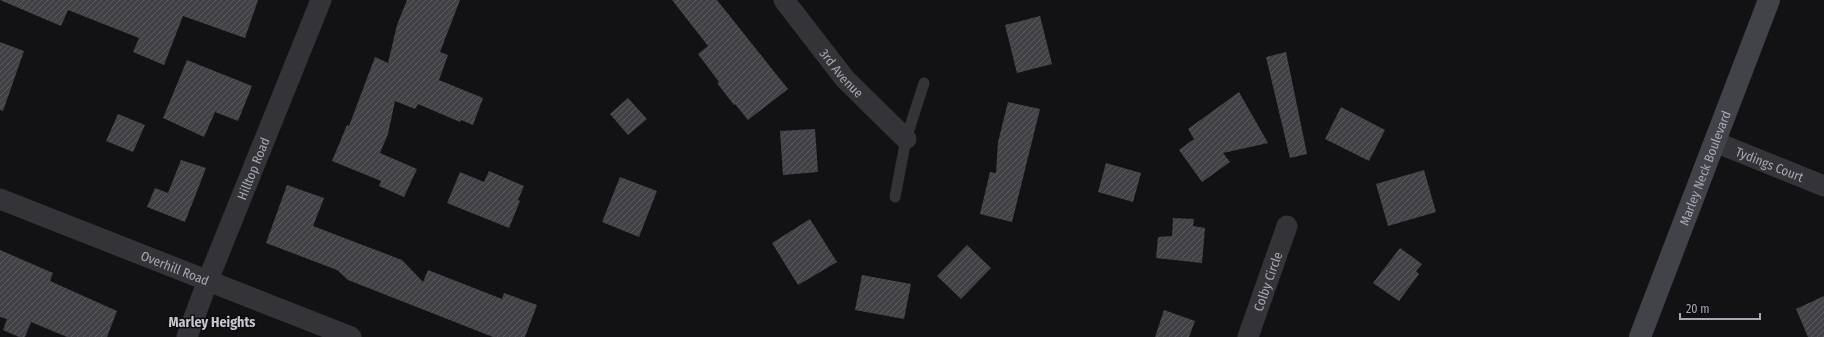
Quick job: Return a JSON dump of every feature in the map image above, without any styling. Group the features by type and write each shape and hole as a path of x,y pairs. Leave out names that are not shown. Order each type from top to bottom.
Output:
{"main road":[{"name":"Marley Neck Boulevard","path":"1640,337 1769,0"}],"street":[{"name":"Hilltop Road","path":"187,337 208,280 321,0"},
{"name":"3rd Avenue","path":"784,0 845,79 906,139"},
{"name":"Tydings Court","path":"1715,142 1824,186"},
{"name":"Overhill Road","path":"0,198 351,337"},
{"name":"Colby Circle","path":"1248,337 1287,226"}],"lane":[{"path":"895,197 906,139 924,83"}],"building":[{"path":"0,0 258,0 245,38 183,16 164,65 133,52 139,38 68,10 61,26"},
{"path":"407,0 460,0 440,52 448,55 439,80 483,98 473,125 461,120 460,122 418,104 415,109 395,101 388,134 380,153 417,169 404,197 379,186 381,181 332,161 347,125 349,126 375,57 388,63 397,25"},
{"path":"672,0 717,0 788,89 748,120 717,83 719,82 698,54 708,46"},
{"path":"1040,16 1052,64 1017,73 1005,25"},
{"path":"0,42 24,51 3,111 0,110"},
{"path":"1286,52 1307,154 1290,158 1266,57"},
{"path":"187,60 252,86 238,121 215,112 204,137 163,118"},
{"path":"1239,92 1268,143 1223,153 1230,162 1202,182 1179,150 1194,139 1188,129"},
{"path":"628,98 647,119 628,135 610,114"},
{"path":"1008,102 1040,109 1012,222 980,214 990,172 996,173 998,142"},
{"path":"1341,107 1385,130 1369,161 1325,139"},
{"path":"118,114 145,125 133,152 106,141"},
{"path":"815,129 818,172 783,175 780,131"},
{"path":"181,160 206,168 185,222 147,207 155,188 168,193"},
{"path":"1106,163 1141,173 1133,202 1098,192"},
{"path":"1424,170 1436,212 1388,226 1376,184"},
{"path":"489,171 524,186 518,200 520,201 509,228 447,203 460,172 484,182"},
{"path":"620,177 657,191 639,237 602,222"},
{"path":"287,185 324,198 313,226 402,260 423,282 428,270 502,299 504,293 537,305 525,337 493,337 348,280 337,270 266,243"},
{"path":"1173,218 1194,219 1193,226 1205,228 1202,263 1156,258 1158,237 1172,236"},
{"path":"810,219 837,262 798,285 772,243"},
{"path":"967,245 991,268 961,299 937,276"},
{"path":"1400,248 1422,264 1416,271 1419,274 1399,301 1373,283"},
{"path":"0,250 53,273 50,281 117,311 107,337 67,337 31,322 25,337 19,337 3,330 7,319 0,317"},
{"path":"862,275 911,284 904,319 855,310"},
{"path":"1824,296 1824,337 1808,337 1796,309"},
{"path":"1164,310 1195,321 1189,337 1155,337"}],"district":[{"name":"Marley Heights","path":"212,322"}]}
